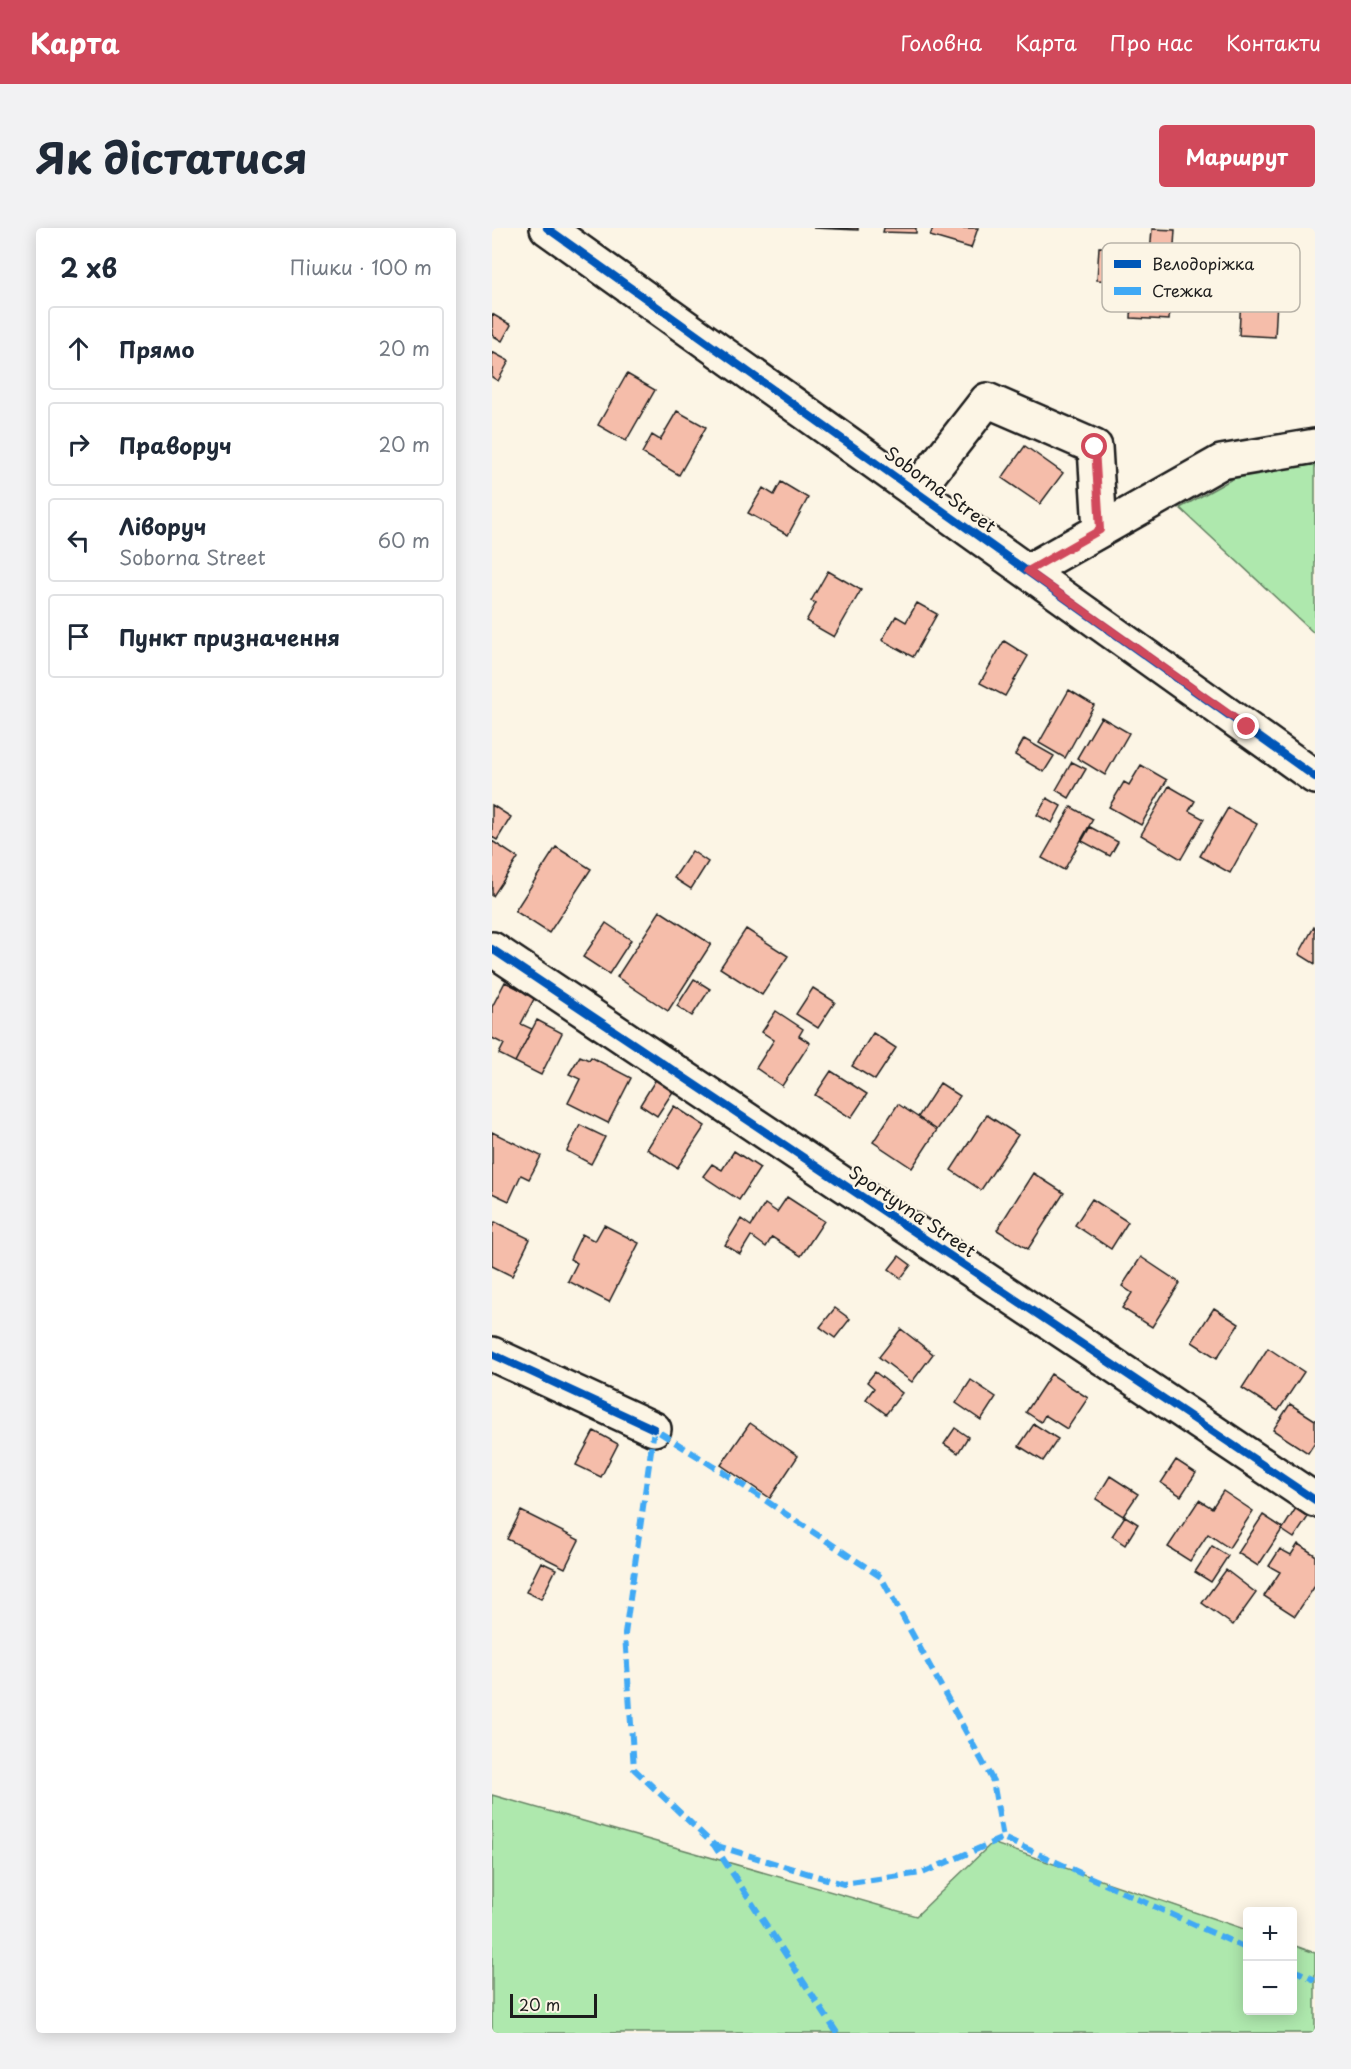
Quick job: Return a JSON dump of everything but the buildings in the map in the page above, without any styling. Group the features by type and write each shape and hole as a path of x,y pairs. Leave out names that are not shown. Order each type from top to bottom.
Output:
{"street":[{"name":"Soborna Street","path":"547,228 1315,777"},
{"path":"916,491 987,400 1095,447 1100,530"},
{"path":"1028,571 1221,462 1315,446"},
{"name":"Sportyvna Street","path":"492,949 1315,1500"},
{"path":"492,1354 654,1429"}],"green space":[{"path":"1315,460 1315,634 1180,508 1241,474"},
{"path":"492,1795 916,1916 992,1843 1243,1929 1243,2015 1297,2015 1297,1946 1315,1953 1315,2033 492,2033"}],"marked path":[{"path":"837,2033 714,1845 634,1769 625,1634 654,1429 881,1577 993,1781 1003,1838 1243,1947"},
{"path":"714,1845 843,1884 922,1873 1003,1838"},
{"path":"1297,1971 1315,1980"}],"cycle path":[{"path":"547,228 1315,777"},
{"path":"492,949 1315,1500"},
{"path":"492,1354 654,1429"}],"route":[{"path":"1095,447 1100,530 1028,571 1247,727"}]}
